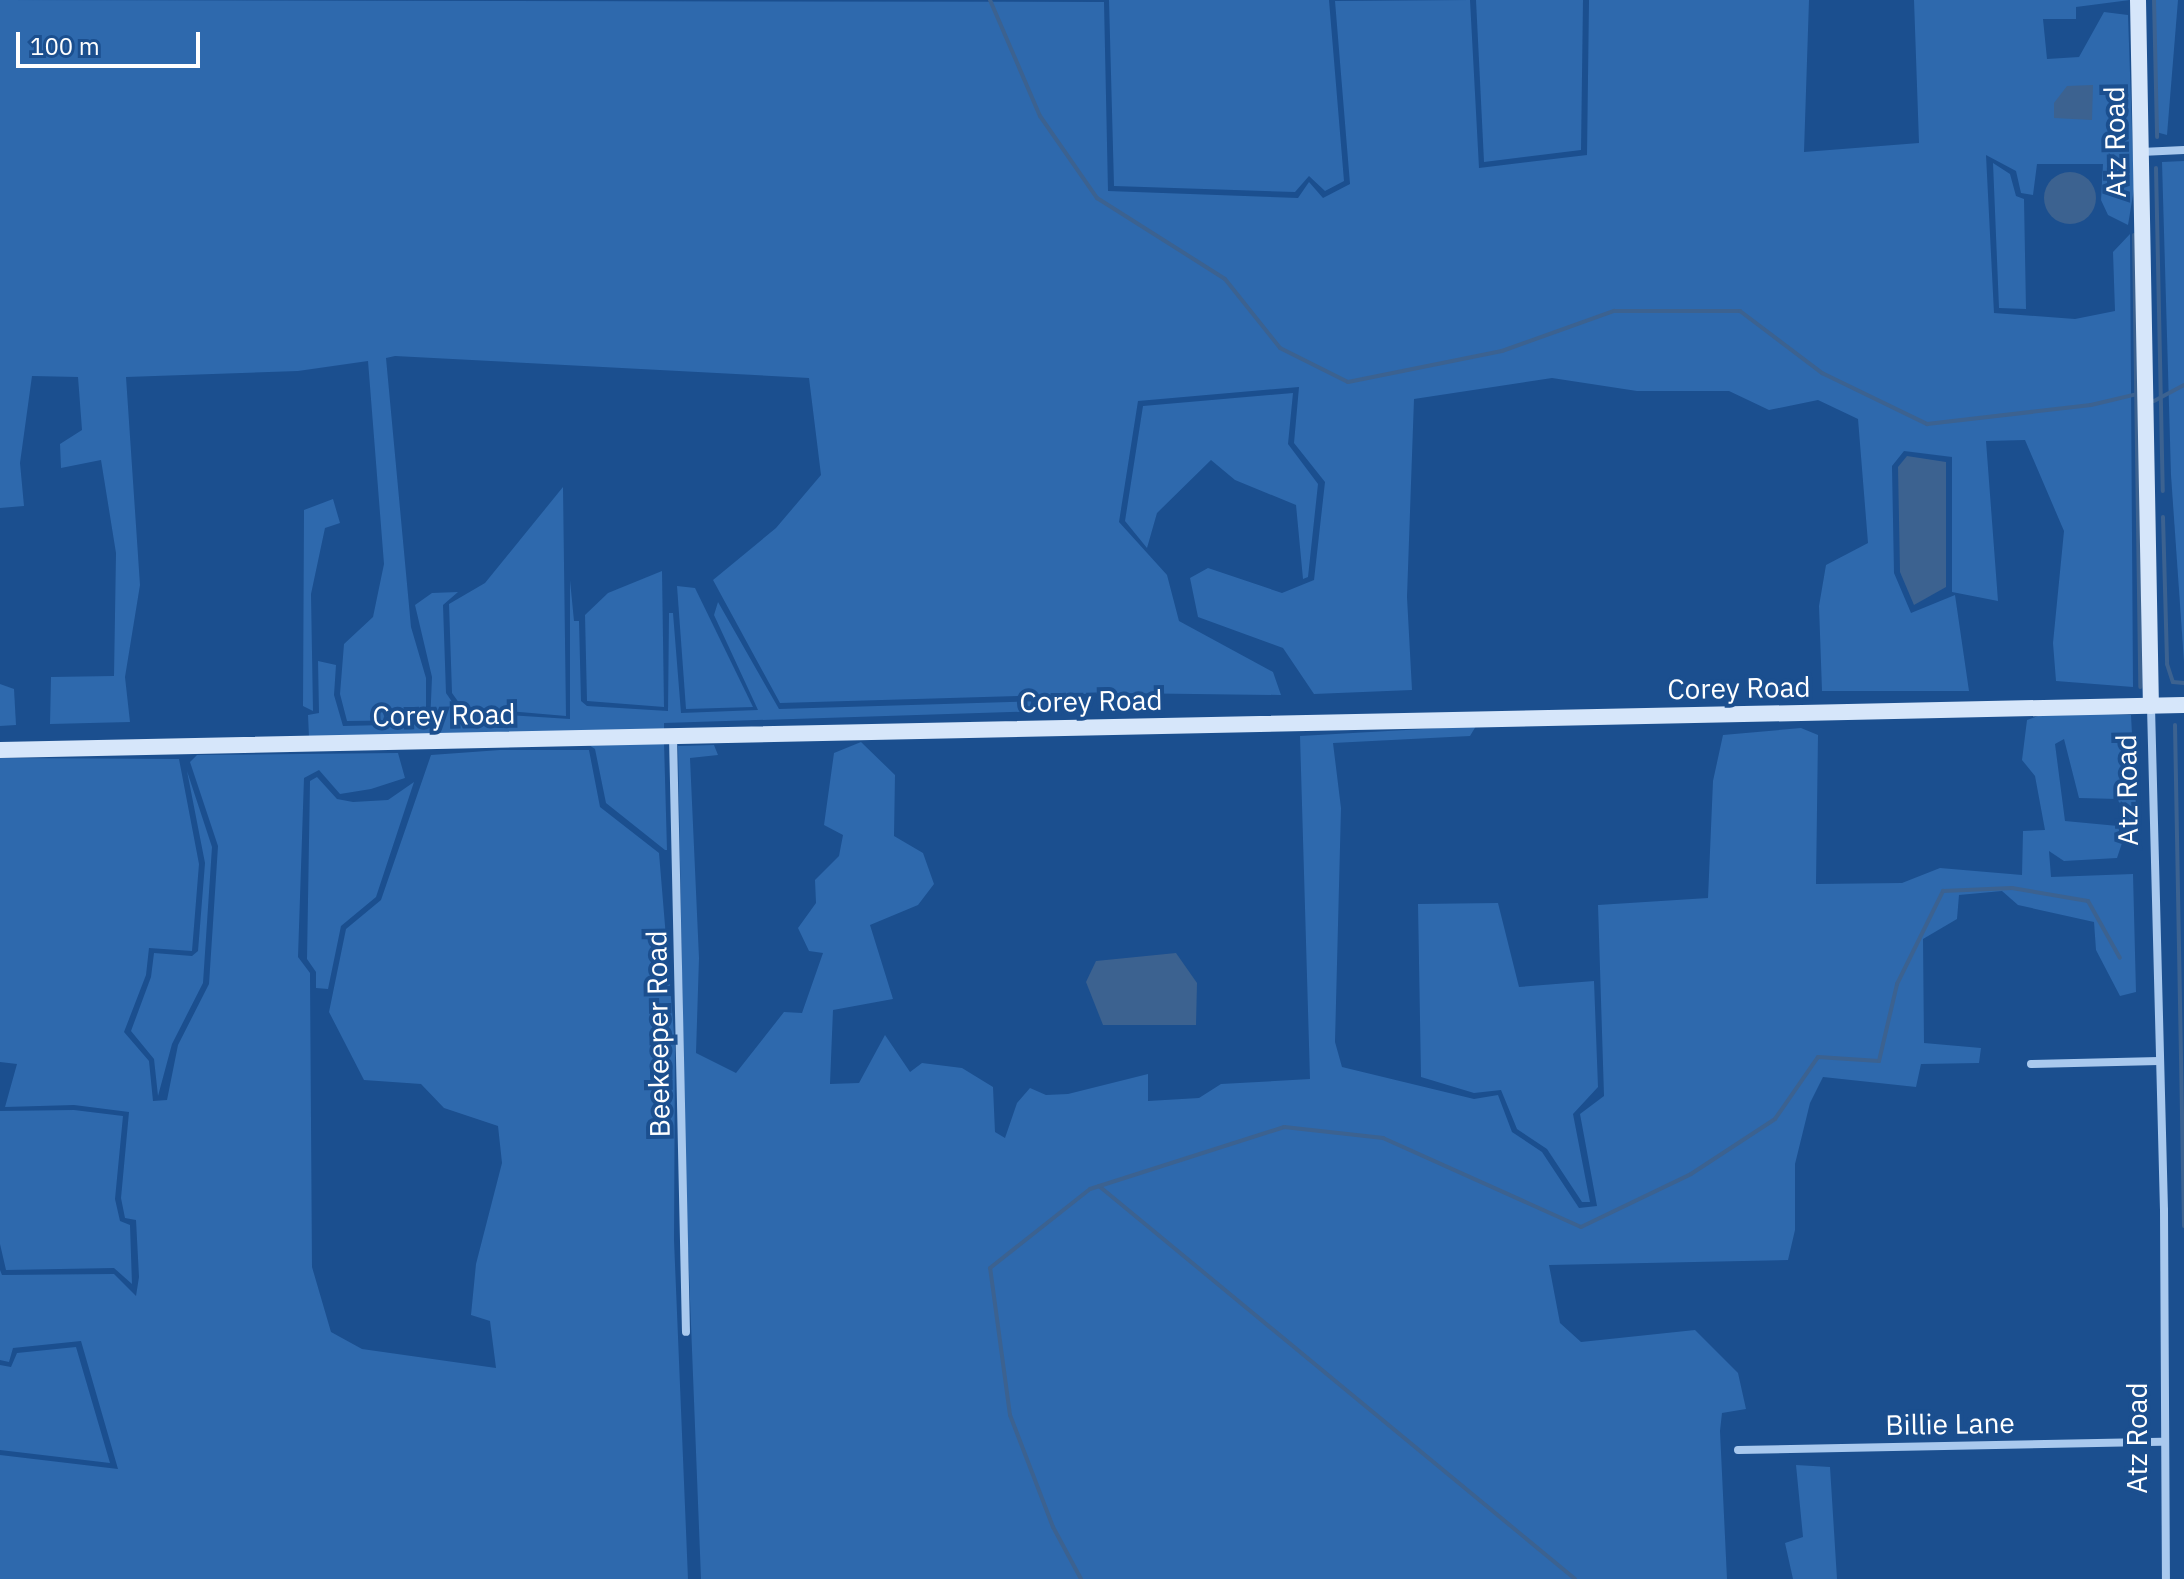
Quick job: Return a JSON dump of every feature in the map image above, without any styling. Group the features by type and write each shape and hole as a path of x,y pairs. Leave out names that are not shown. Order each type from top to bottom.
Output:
{"street":[{"name":"Atz Road","path":"2138,0 2166,1579"},
{"path":"2141,152 2184,150"},
{"name":"Corey Road","path":"0,750 2184,705"},
{"name":"Beekeeper Road","path":"673,736 686,1332"},
{"path":"2031,1064 2159,1061"},
{"name":"Billie Lane","path":"1738,1450 2162,1442"}],"shaded area":[{"path":"0,0 1104,2 1108,191 1298,198 1309,182 1323,198 1350,184 1335,1 1470,0 1479,168 1587,155 1589,0 1809,0 1804,152 1919,143 1914,0 2130,0 2076,7 2076,19 2043,19 2047,59 2079,57 2104,12 2128,15 2134,189 2128,225 2108,215 2101,200 2103,164 2037,164 2033,195 2021,193 2016,171 1986,155 1994,313 2075,319 2115,311 2113,252 2130,234 2133,687 2056,681 2053,643 2064,531 2025,440 1986,441 1998,601 1952,592 1952,457 1904,451 1892,466 1894,573 1911,613 1955,595 1969,691 1822,691 1819,606 1826,565 1868,543 1858,419 1818,400 1769,410 1729,391 1637,391 1552,378 1414,399 1407,597 1412,690 1314,694 1283,648 1198,617 1190,578 1208,568 1282,593 1314,580 1325,482 1294,443 1299,387 1138,401 1119,522 1167,575 1179,621 1273,672 1281,695 1116,693 780,703 713,580 776,528 821,475 809,378 395,356 386,358 411,627 426,678 426,720 347,721 340,694 344,644 373,617 384,564 368,361 298,371 126,377 140,585 125,677 130,722 50,724 51,677 114,676 116,553 101,460 61,468 60,444 82,430 78,377 32,376 20,463 24,506 0,508"},
{"path":"1109,0 1329,0 1344,181 1325,191 1309,176 1295,192 1114,186"},
{"path":"1476,0 1583,0 1581,150 1484,162"},
{"path":"2154,0 2178,0 2167,135 2156,132"},
{"path":"2093,85 2092,120 2054,118 2054,103 2067,86"},
{"path":"2184,161 2184,662 2171,475 2162,162"},
{"path":"1993,163 2010,174 2016,196 2024,199 2026,309 1999,308"},
{"path":"2070,172 2088,180 2096,198 2088,216 2070,224 2052,216 2044,198 2052,180"},
{"path":"1293,393 1288,444 1318,484 1308,577 1303,579 1296,505 1235,480 1211,460 1157,513 1147,548 1125,521 1143,406"},
{"path":"1907,456 1946,462 1946,587 1914,605 1900,572 1898,467"},
{"path":"563,487 566,716 462,707 452,693 449,604 485,583"},
{"path":"333,499 340,523 325,528 311,594 313,711 303,706 304,510"},
{"path":"662,571 664,707 587,701 585,615 608,593"},
{"path":"570,580 574,621 579,621 581,701 587,706 668,711 669,613 673,613 681,713 758,710 714,615 718,602 779,709 1045,701 1044,711 664,723 664,730 309,737 308,715 319,713 318,661 336,665 334,695 343,726 430,724 432,677 415,605 432,593 458,592 443,605 446,693 459,712 570,719"},
{"path":"677,586 695,588 753,707 686,709"},
{"path":"0,684 14,689 16,725 0,726"},
{"path":"2049,712 2131,715 2137,826 2124,821 2118,799 2079,798 2064,739 2055,744 2065,821 2118,826 2122,843 2117,858 2064,861 2049,851 2051,877 2133,874 2136,992 2120,996 2096,950 2094,922 2018,905 2002,891 1959,895 1957,919 1923,939 1924,1043 1981,1048 1979,1063 1921,1064 1916,1087 1823,1077 1810,1103 1795,1164 1795,1230 1788,1260 1549,1265 1560,1323 1581,1342 1695,1330 1738,1373 1746,1409 1722,1413 1720,1431 1727,1579 701,1579 686,1197 678,746 714,745 718,755 690,758 699,958 696,1053 736,1073 784,1012 802,1013 823,953 809,951 798,928 816,903 815,880 839,856 843,835 824,825 834,753 861,742 895,775 894,836 923,853 934,884 918,905 870,925 893,999 833,1010 830,1084 859,1083 885,1035 910,1072 922,1063 962,1068 993,1087 995,1132 1005,1138 1017,1103 1030,1088 1046,1095 1068,1094 1148,1074 1148,1101 1199,1098 1221,1084 1310,1079 1300,736 1476,726 1470,736 1333,743 1341,808 1335,1042 1342,1067 1474,1099 1498,1095 1512,1132 1542,1152 1579,1208 1597,1206 1580,1114 1604,1096 1598,905 1708,898 1713,781 1723,735 1801,728 1818,735 1816,884 1902,883 1940,868 2022,875 2023,831 2045,830 2035,776 2022,760 2027,720"},
{"path":"664,742 667,850 606,803 595,749 589,745"},
{"path":"500,750 589,750 600,807 659,853 675,1046 674,1240 688,1579 0,1579 0,1455 118,1469 81,1341 13,1348 9,1362 0,1360 0,1270 2,1275 114,1274 136,1296 139,1277 136,1220 125,1218 121,1198 129,1112 74,1105 5,1107 17,1064 0,1062 0,758 179,759 199,864 192,951 149,948 146,975 124,1032 149,1061 153,1101 167,1100 178,1045 209,984 218,846 190,762 197,755 398,753 405,778 371,789 340,794 319,770 304,778 298,957 310,973 312,1267 331,1332 362,1349 496,1368 490,1321 471,1315 476,1264 502,1163 498,1126 444,1108 421,1084 364,1080 329,1012 346,929 381,900 431,755"},
{"path":"187,771 212,847 203,983 172,1044 158,1096 154,1059 131,1031 151,977 154,953 192,956 198,951 205,863"},
{"path":"317,777 337,799 353,802 388,800 414,782 376,897 341,926 328,989 316,988 316,972 307,959 310,781"},
{"path":"1498,903 1519,987 1594,981 1598,1087 1573,1114 1590,1202 1582,1202 1547,1149 1517,1129 1501,1090 1474,1093 1421,1077 1418,904"},
{"path":"1176,953 1197,983 1196,1025 1103,1025 1086,982 1096,961"},
{"path":"74,1110 123,1116 115,1199 120,1221 130,1225 132,1284 114,1268 6,1270 0,1244 0,1111"},
{"path":"76,1347 110,1463 0,1450 0,1365 11,1367 17,1353"},
{"path":"1796,1465 1830,1467 1837,1579 1793,1579 1785,1543 1803,1537"}],"waterway":[{"path":"990,0 1040,116 1097,198 1225,279 1280,348 1348,382 1502,351 1614,311 1740,311 1822,373 1927,424 2091,405 2137,394"},
{"path":"2154,0 2157,137"},
{"path":"2156,168 2163,491"},
{"path":"2134,235 2140,687"},
{"path":"2154,401 2184,385"},
{"path":"2163,517 2167,664 2173,682 2184,683"},
{"path":"2175,725 2184,1226"},
{"path":"1081,1579 1053,1527 1010,1415 990,1268 1090,1189 1284,1127 1383,1138 1581,1227 1691,1174 1775,1119 1818,1057 1879,1061 1897,984 1943,891 2012,888 2088,901 2120,958"},
{"path":"1099,1186 1575,1579"}]}
